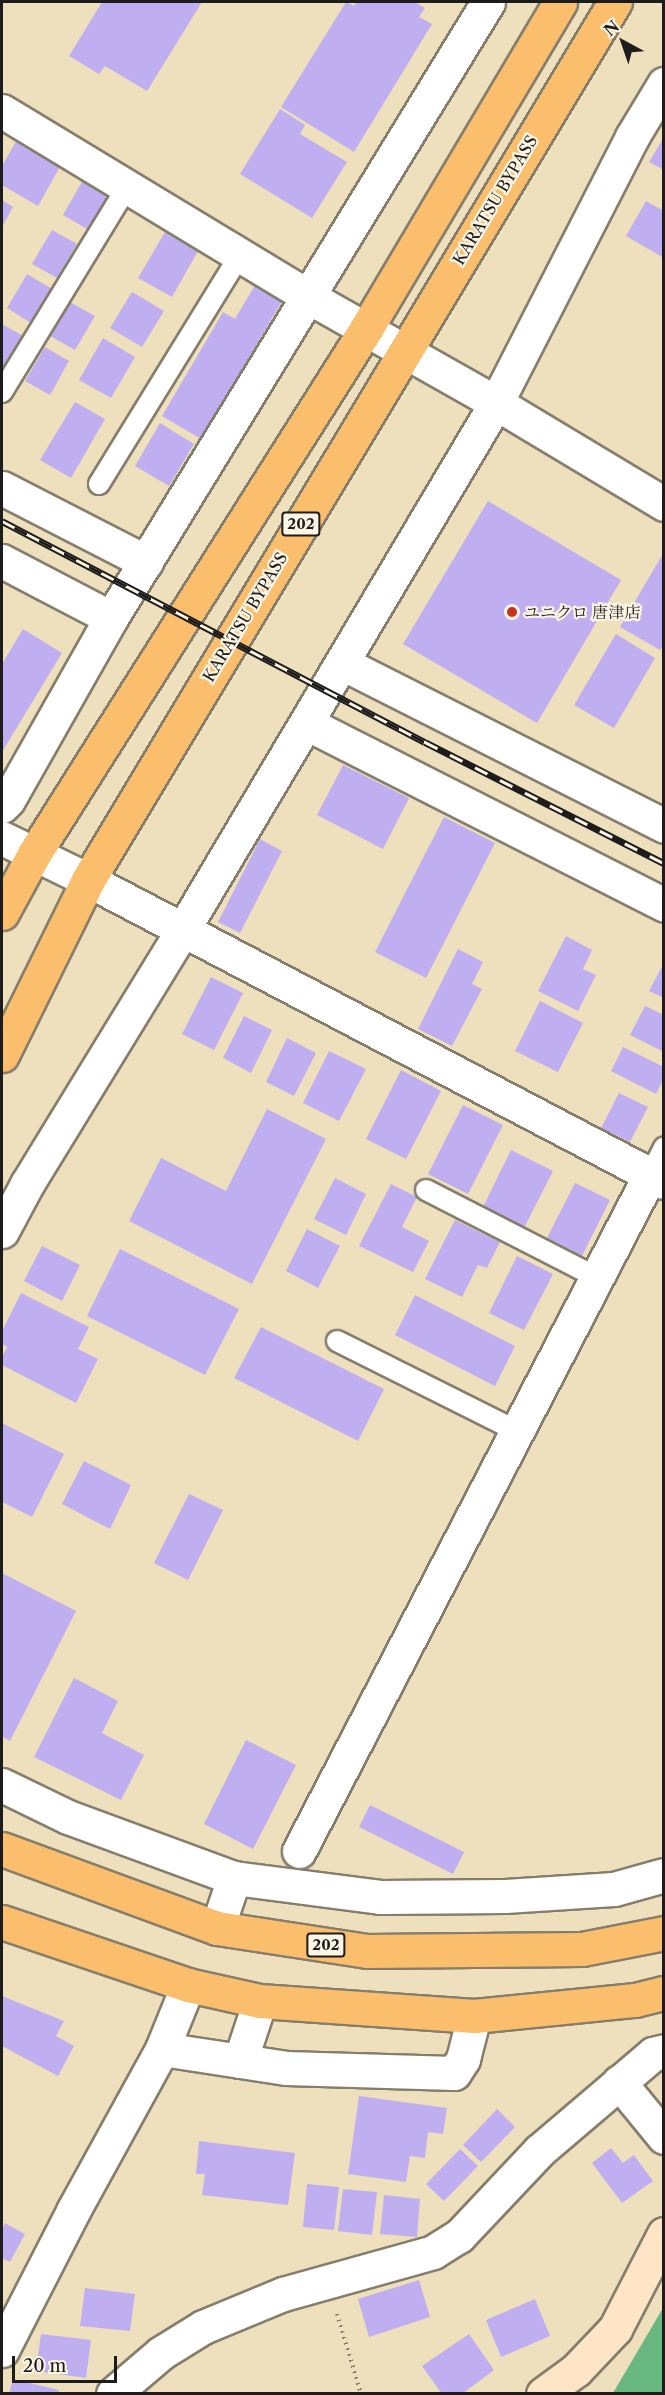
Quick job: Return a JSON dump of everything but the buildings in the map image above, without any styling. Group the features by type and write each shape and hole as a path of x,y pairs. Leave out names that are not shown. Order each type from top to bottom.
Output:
{"highway":[{"path":"2,913 34,854 366,329 560,2"},
{"name":"KARATSU BYPASS","path":"2,1054 88,880 615,2"},
{"name":"202","path":"2,1849 217,1928 367,1951 582,1949 663,1933"},
{"path":"2,1922 188,1985 260,2001 474,2016 635,2000 663,1993"}],"street":[{"path":"2,806 8,800 111,618 488,2"},
{"path":"2,1231 27,1184 182,931 496,403 627,148 663,84"},
{"path":"3,114 307,296 496,403 663,504"},
{"path":"2,488 146,562"},
{"path":"2,561 111,618"},
{"path":"342,663 663,826"},
{"path":"306,723 663,905"},
{"path":"2,838 88,880 182,931 659,1168 596,1277 299,1851"},
{"path":"2,1785 68,1817 234,1878 380,1897 614,1889 663,1875"},
{"path":"217,1928 234,1878"},
{"path":"2,2349 73,2211 162,2049 188,1985"},
{"path":"240,2061 260,2001"},
{"path":"162,2049 286,2068 454,2073 463,2059 474,2016"},
{"path":"113,2394 161,2353 203,2327 283,2294 433,2252 459,2236 539,2151 653,2054 663,2052"},
{"path":"619,2082 663,2137"},
{"path":"543,2394 576,2370 615,2329 663,2234"}],"lane":[{"path":"2,392 128,187"},
{"path":"99,484 240,255"},
{"path":"426,1190 596,1277"},
{"path":"337,1341 517,1431"}],"path":[{"path":"327,2281 361,2394"}],"green space":[{"path":"663,2308 663,2393 613,2393"}],"railway":[{"path":"2,521 425,742 664,863"}],"place":[{"name":"ユニクロ 唐津店","path":"512,612"}]}
